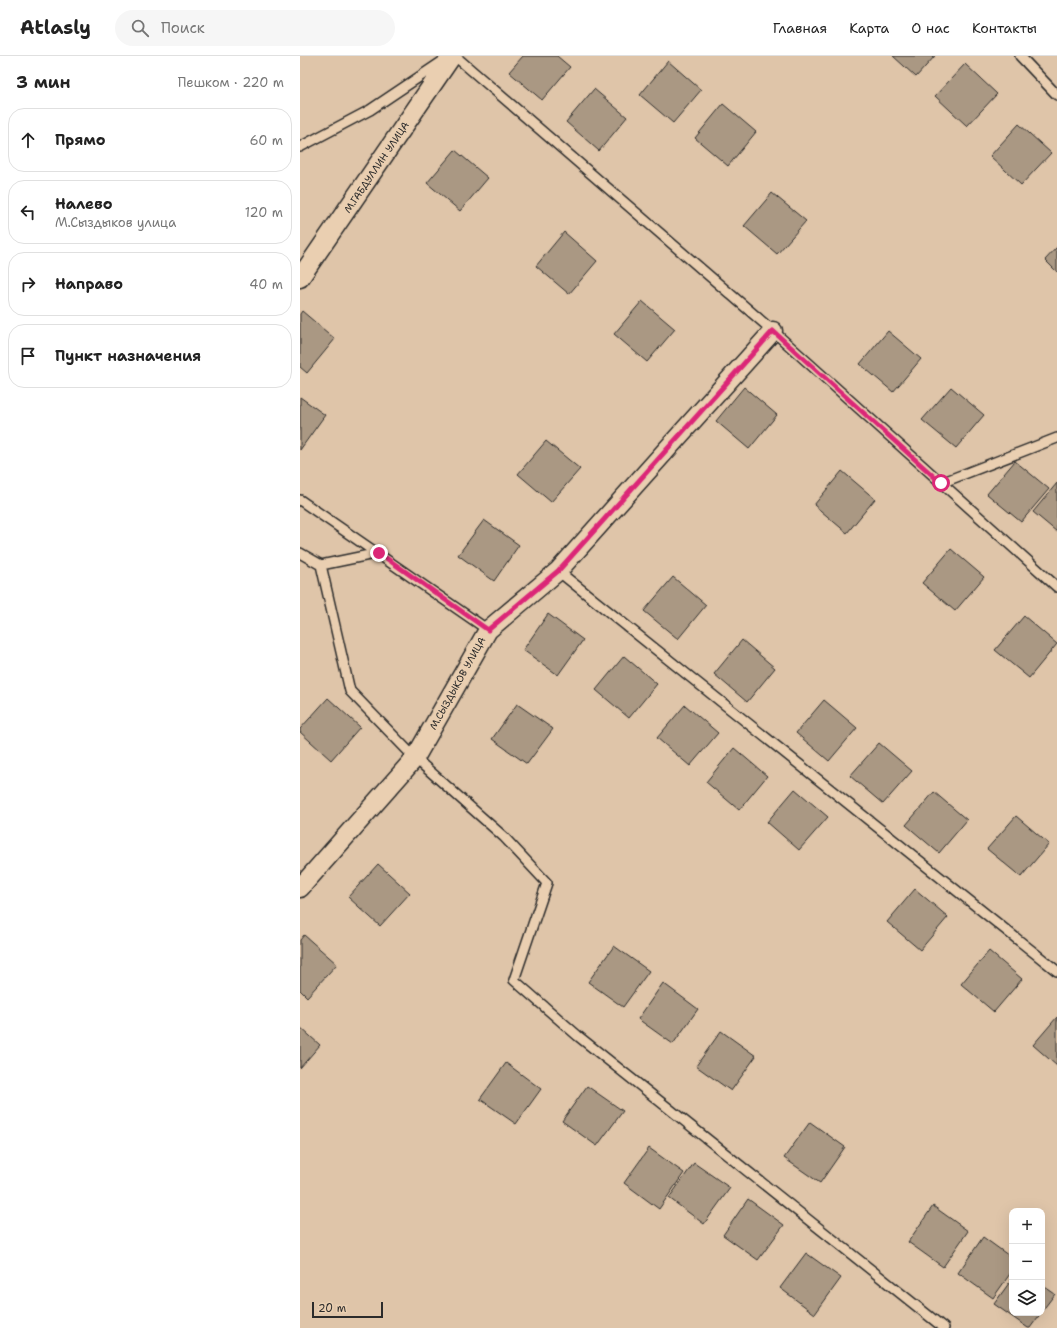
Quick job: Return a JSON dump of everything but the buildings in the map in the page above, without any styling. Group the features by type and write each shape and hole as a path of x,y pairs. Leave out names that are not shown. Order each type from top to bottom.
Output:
{"street":[{"name":"М.ГАБДУЛЛИН УЛИЦА","path":"300,278 451,56"},
{"name":"М.СЫЗДЫКОВ УЛИЦА","path":"300,888 415,758 488,630 558,571 773,331"}],"lane":[{"path":"300,147 370,110 451,56"},
{"path":"455,56 773,331 1057,587"},
{"path":"1020,56 1057,96"},
{"path":"941,483 1057,438"},
{"path":"300,500 379,553 488,630"},
{"path":"300,553 321,565 379,553"},
{"path":"321,565 350,691 415,758 504,837 546,883 514,980 578,1036 944,1328"},
{"path":"558,571 1057,971"}],"route":[{"path":"379,553 488,630 558,571 773,331 941,483"}]}
